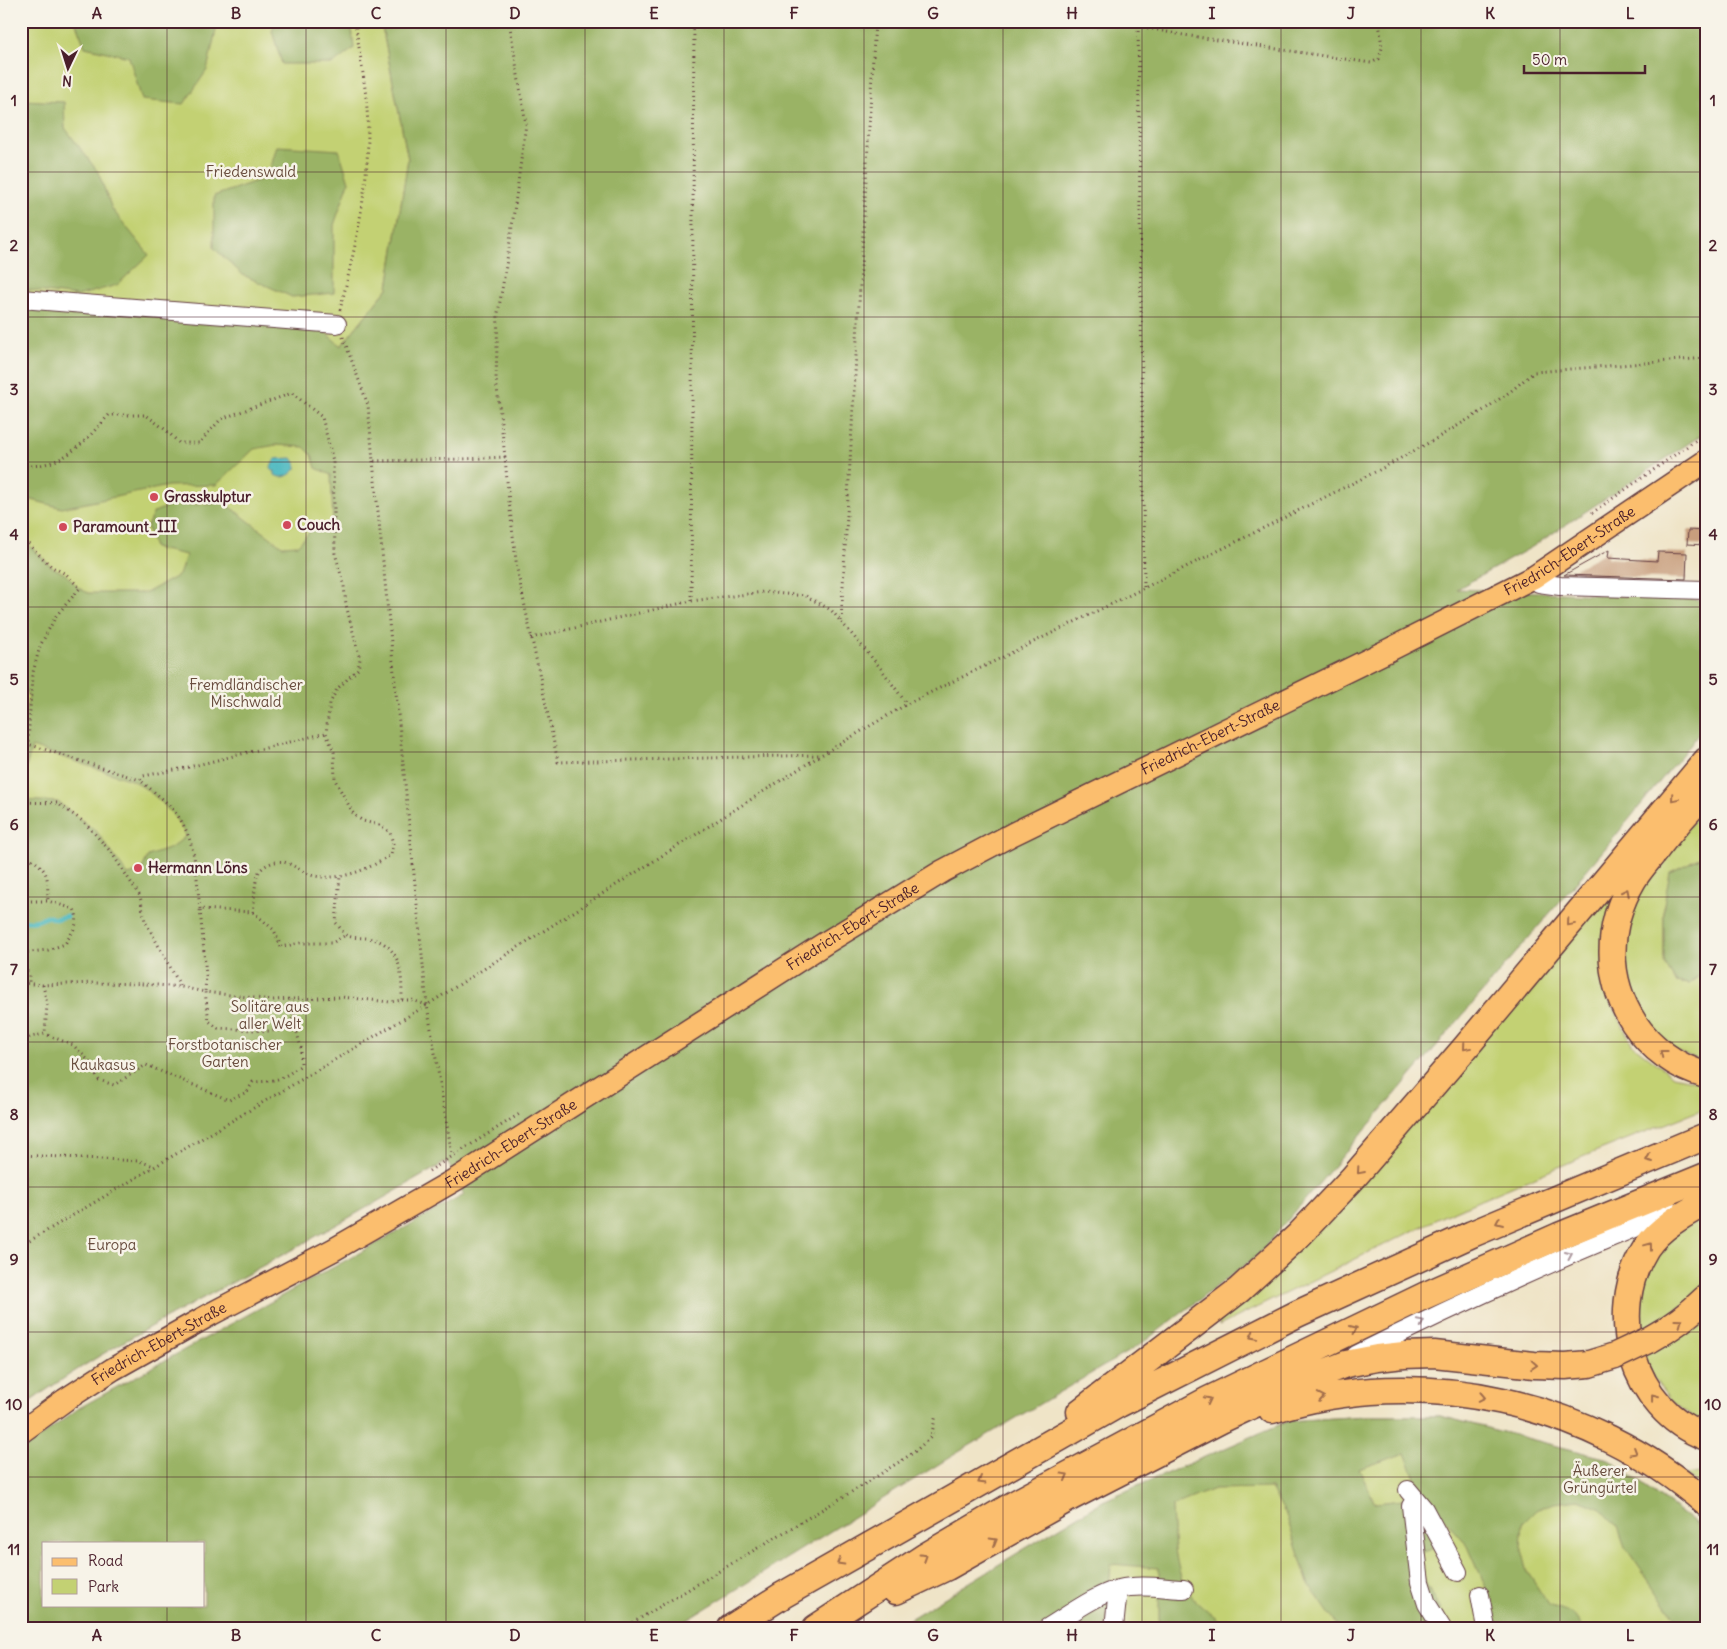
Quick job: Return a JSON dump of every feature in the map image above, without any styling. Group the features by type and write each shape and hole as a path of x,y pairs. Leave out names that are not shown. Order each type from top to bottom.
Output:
{"highway":[{"path":"1023,1457 1120,1380 1239,1290 1306,1228 1352,1179 1459,1055 1706,761"},
{"path":"1706,793 1664,839 1634,878 1624,896 1617,916 1611,954 1618,990 1626,1011 1638,1030 1666,1056 1682,1066 1706,1075"},
{"path":"731,1628 783,1595 1119,1404 1297,1314 1472,1234 1702,1137"},
{"path":"816,1628 926,1556 1018,1502 1208,1400 1424,1296 1560,1236 1706,1176"},
{"path":"1706,1201 1670,1223 1647,1248 1636,1268 1629,1291 1626,1325 1631,1353 1645,1385 1664,1410 1679,1422 1706,1437"},
{"path":"839,1612 897,1590 947,1567 1071,1497 1225,1418 1315,1376 1346,1364 1404,1354 1434,1354 1534,1365 1566,1366 1589,1364 1615,1356 1676,1325 1692,1313 1706,1298"},
{"path":"1128,1468 1260,1414 1300,1401 1368,1391 1424,1390 1480,1396 1536,1409 1569,1420 1628,1448 1683,1483 1706,1504"}],"main road":[{"name":"Friedrich-Ebert-Straße","path":"21,1432 64,1400 113,1369 211,1314 334,1250 458,1178 827,942 943,872 1014,834 1386,652 1534,577 1706,461"}],"lane":[{"path":"21,299 337,324"},
{"path":"1534,577 1539,582 1560,586 1706,590"},
{"path":"1315,1376 1396,1334 1491,1290 1581,1250 1706,1201"},
{"path":"1442,1628 1427,1604 1420,1582 1409,1498 1424,1509 1458,1572"},
{"path":"1048,1628 1093,1600 1118,1589 1138,1587 1184,1589"},
{"path":"1114,1628 1118,1589"},
{"path":"1480,1595 1486,1628"}],"path":[{"path":"355,21 367,110 366,169 350,268 337,324 368,405 427,1005 452,1155 458,1178"},
{"path":"509,21 526,124 498,313 496,379 517,569 558,762 821,755"},
{"path":"691,601 694,21"},
{"path":"840,621 875,21"},
{"path":"1103,21 1371,63 1379,59 1382,48 1379,21"},
{"path":"1138,21 1144,588"},
{"path":"1703,21 1706,56"},
{"path":"21,1246 427,1005 821,755 907,704 1379,470 1484,410 1534,372 1706,358"},
{"path":"21,466 36,467 61,460 83,442 109,415 146,415 179,443 199,443 221,419 292,393 322,417 334,461 335,553 360,659 358,669 337,689 330,703 326,733 334,752 335,780 354,815 363,821 379,825 390,832 393,844 391,855 376,864 340,876 315,876 283,862 274,862 265,866 258,873 254,912"},
{"path":"373,461 505,457"},
{"path":"21,537 52,567 66,574 80,588 56,616 40,646 32,676 28,744 21,779"},
{"path":"531,638 691,601 764,592 806,596 831,610 879,666 907,704"},
{"path":"21,692 31,692"},
{"path":"140,780 143,776 185,768 326,733"},
{"path":"21,743 140,780 174,810 186,829 193,846 206,975 204,992 209,1021 218,1028 269,1031 289,1029 297,1032 301,1048 301,1065 290,1074 275,1081 253,1082 247,1092 230,1100 146,1066 114,1085 98,1080 88,1060 74,1045 45,1034 30,1037 21,1044"},
{"path":"21,802 57,803 84,822 104,845 140,896 145,921 181,987"},
{"path":"21,820 21,826"},
{"path":"21,849 23,853 43,868 47,875 48,901"},
{"path":"340,876 336,923 346,935 375,940 389,947 398,962 402,976 402,1000"},
{"path":"21,901 48,901 74,909 77,916 77,925 65,944 48,950 21,953"},
{"path":"200,909 254,912 274,930 281,947 300,943 332,944 346,935"},
{"path":"26,952 24,966 29,974 29,983"},
{"path":"21,983 44,986 100,983 144,984 181,987 204,992 272,1000 341,997 390,1002 412,1000 427,1005"},
{"path":"44,986 47,1004 45,1034"},
{"path":"289,1029 294,1014 290,1000"},
{"path":"21,1155 140,1161 154,1166"},
{"path":"624,1628 913,1453 931,1437 936,1415"}],"green space":[{"name":"Forstbotanischer Garten","path":"21,21 381,21 408,159 388,288 341,346 448,1161 124,1341 72,1373 21,1408"},
{"path":"75,21 218,21 207,70 184,104 142,100 129,57 85,47"},
{"path":"276,21 351,21 354,48 333,64 282,64 272,31"},
{"path":"381,21 1706,21 1706,432 1532,547 1457,589 1706,600 1706,725 1608,845 1258,1255 1141,1344 952,1456 674,1628 21,1628 21,1451 79,1408 464,1195 447,1161 314,1238 124,1341 72,1373 21,1408 21,800 58,802 97,832 128,875 141,871 148,856 171,848 186,836 170,811 155,796 131,780 32,747 21,785 21,728 29,697 21,683 21,538 52,567 65,574 79,588 88,593 146,593 179,575 186,555 154,548 147,526 154,512 172,505 211,504 222,501 282,546 298,545 312,529 333,525 331,475 316,468 312,455 304,447 276,445 254,449 216,485 168,486 62,508 21,497 21,303 320,328 341,346 388,288 408,159"},
{"path":"21,100 64,102 65,128 98,172 112,209 149,255 117,285 77,296 21,289 21,202 29,191 21,184"},
{"path":"277,146 339,150 349,182 334,225 334,293 292,297 243,275 214,248 214,196 268,177"},
{"path":"1706,805 1706,855 1690,862 1664,904 1664,962 1676,982 1689,984 1706,970 1706,1063 1670,1048 1647,1020 1623,969 1622,934 1636,892"},
{"path":"1706,855 1706,970 1689,984 1676,982 1664,962 1664,904 1670,872"},
{"path":"1616,884 1606,992 1632,1044 1673,1076 1706,1083 1706,1108 1587,1155 1443,1216 1219,1326 1219,1320"},
{"path":"1706,1215 1706,1282 1689,1301 1638,1336 1641,1282 1665,1240"},
{"path":"1706,1314 1706,1425 1671,1402 1653,1377 1642,1354"},
{"name":"Äußerer Grüngürtel","path":"1366,1416 1440,1416 1608,1459 1706,1531 1706,1628 895,1628 1103,1501 1288,1421"},
{"name":"Äußerer Grüngürtel","path":"1366,1416 1440,1416 1608,1459 1706,1531 1706,1628 1682,1628 1625,1547 1618,1527 1601,1509 1579,1500 1554,1503 1536,1510 1523,1523 1521,1546 1528,1573 1549,1605 1573,1614 1583,1628 1494,1628 1488,1592 1467,1544 1422,1495 1405,1453 1359,1469 1375,1503 1413,1499 1438,1547 1421,1553 1418,1570 1449,1628 1339,1628 1308,1583 1286,1515 1271,1488 1214,1489 1172,1506 1173,1534 1182,1580 1188,1592 1219,1620 1220,1628 1159,1628 1159,1568 1111,1564 1106,1628 895,1628 1103,1501 1288,1421"},
{"path":"1699,1473 1706,1476 1706,1492 1685,1475"}],"water":[{"path":"292,458 296,464 296,469 286,476 275,475 275,471 272,471 271,467 275,459"}],"building":[{"path":"1688,530 1706,531 1706,545 1687,544"},
{"path":"1609,550 1608,558 1657,561 1658,552 1687,553 1686,579 1564,575"}],"waterway":[{"path":"21,920 34,921 47,916 55,919 67,916"}],"place":[{"name":"Grasskulptur","path":"154,497"},
{"name":"Couch","path":"287,525"},
{"name":"Paramount_III","path":"63,527"},
{"name":"Hermann Löns","path":"138,868"}],"park label":[{"name":"Friedenswald","path":"251,172"},
{"name":"Fremdländischer Mischwald","path":"246,694"},
{"name":"Solitäre aus aller Welt","path":"270,1016"},
{"name":"Kaukasus","path":"103,1065"},
{"name":"Europa","path":"112,1245"}]}
